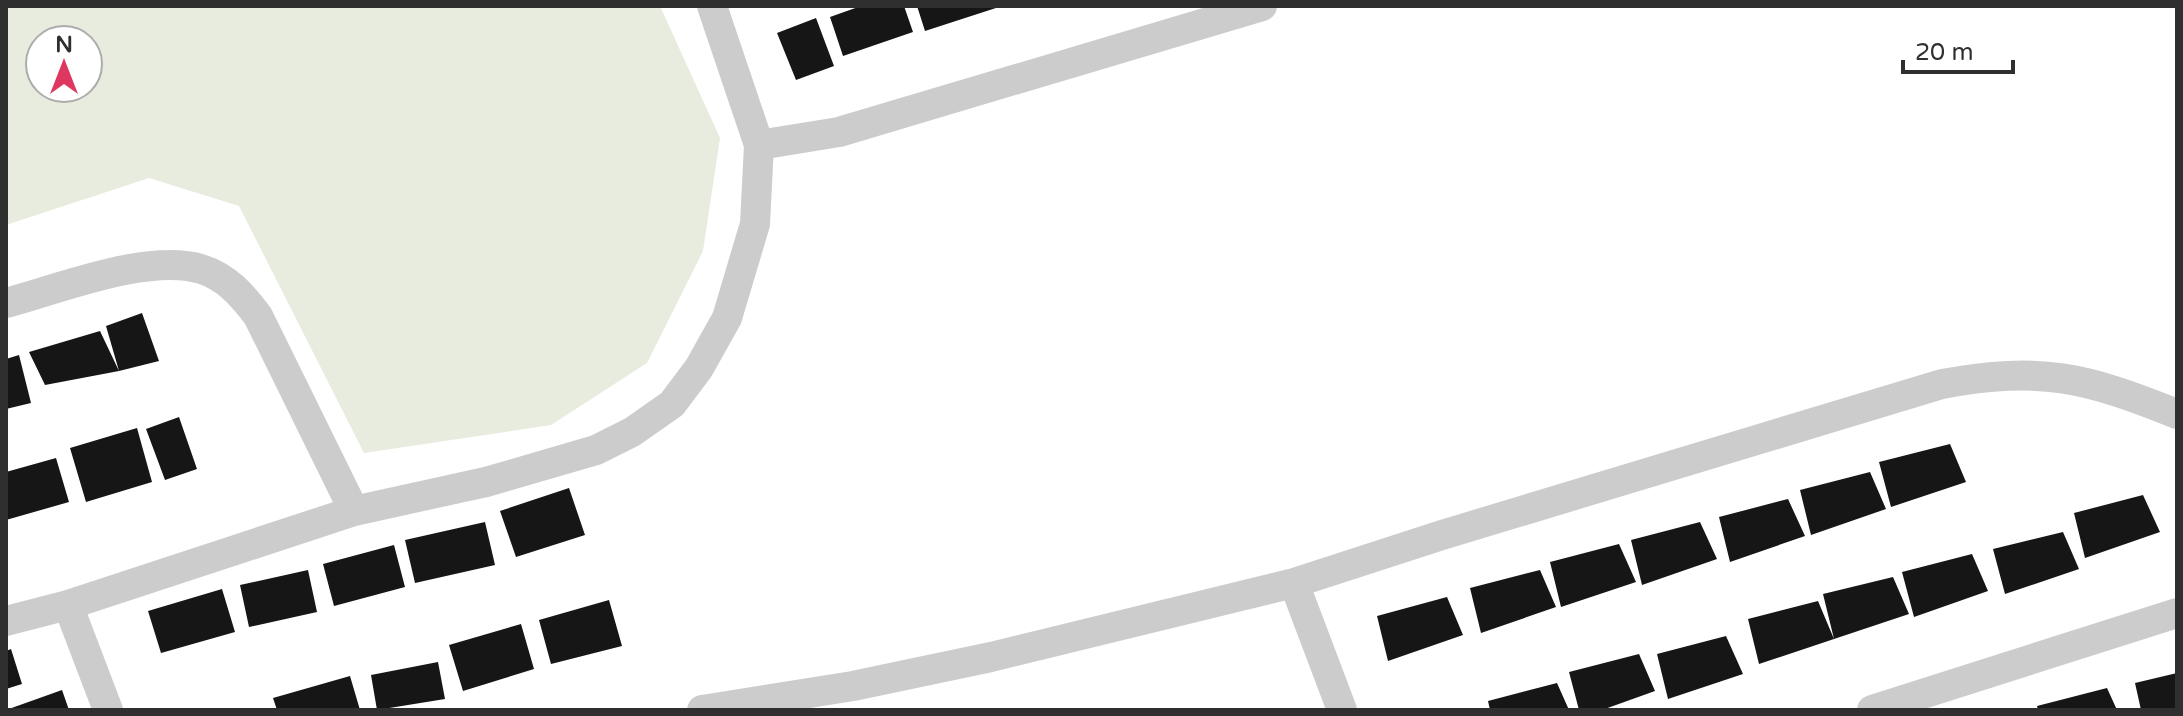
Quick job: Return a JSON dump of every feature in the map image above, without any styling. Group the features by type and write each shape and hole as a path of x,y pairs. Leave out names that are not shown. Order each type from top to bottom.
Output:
{"street":[{"path":"6,621 68,605 354,511 486,482 596,450 632,432 672,404 699,368 732,303 755,224 759,145 712,6"},
{"path":"759,145 839,132 1262,6"},
{"path":"6,303 144,268 177,265 202,270 223,280 242,294 258,316 354,511"},
{"path":"702,710 853,686 991,657 1294,583 1442,535 1953,381 2011,374 2090,381 2177,414"},
{"path":"1294,583 1342,710"},
{"path":"68,605 108,710"},
{"path":"1872,710 2177,613"}],"shaded area":[{"path":"6,6 660,6 720,138 703,251 647,363 551,425 364,453 239,206 149,178 6,225"}],"building":[{"path":"861,6 904,6 913,32 843,56 830,17"},
{"path":"917,6 999,6 999,7 925,31"},
{"path":"816,18 834,66 796,80 777,33"},
{"path":"142,313 159,361 119,371 106,326"},
{"path":"100,331 119,371 45,385 29,352"},
{"path":"19,355 31,403 6,409 6,359"},
{"path":"179,417 197,469 165,480 146,429"},
{"path":"137,428 152,482 86,502 70,448"},
{"path":"1950,444 1966,482 1891,507 1879,462"},
{"path":"56,458 69,502 6,520 6,472"},
{"path":"1870,472 1886,509 1811,535 1800,490"},
{"path":"569,488 585,535 516,557 500,511"},
{"path":"2143,495 2160,532 2085,558 2074,513"},
{"path":"1788,499 1805,536 1730,562 1719,517"},
{"path":"485,522 495,565 415,583 405,540"},
{"path":"1700,522 1717,559 1642,585 1631,540"},
{"path":"2063,532 2079,569 2005,594 1993,549"},
{"path":"1619,544 1636,582 1561,607 1550,562"},
{"path":"394,545 405,587 334,606 323,564"},
{"path":"1972,554 1988,591 1914,617 1902,572"},
{"path":"308,570 317,612 249,627 240,585"},
{"path":"1540,570 1556,607 1481,633 1470,588"},
{"path":"1893,577 1909,614 1834,639 1823,594"},
{"path":"222,589 235,632 161,653 148,611"},
{"path":"1447,597 1463,635 1388,661 1377,616"},
{"path":"609,600 622,646 551,664 539,620"},
{"path":"1818,601 1834,639 1759,664 1748,619"},
{"path":"521,624 534,669 463,691 449,645"},
{"path":"1726,636 1743,674 1668,699 1657,654"},
{"path":"11,649 22,684 6,689 6,651"},
{"path":"1639,654 1655,691 1602,710 1579,710 1569,672"},
{"path":"438,662 445,699 377,710 371,675"},
{"path":"2177,673 2177,710 2141,710 2135,683"},
{"path":"350,676 360,710 277,710 273,698"},
{"path":"1557,683 1569,710 1490,710 1488,701"},
{"path":"2107,688 2117,710 2038,710 2037,706"},
{"path":"62,690 69,710 6,710"}]}
